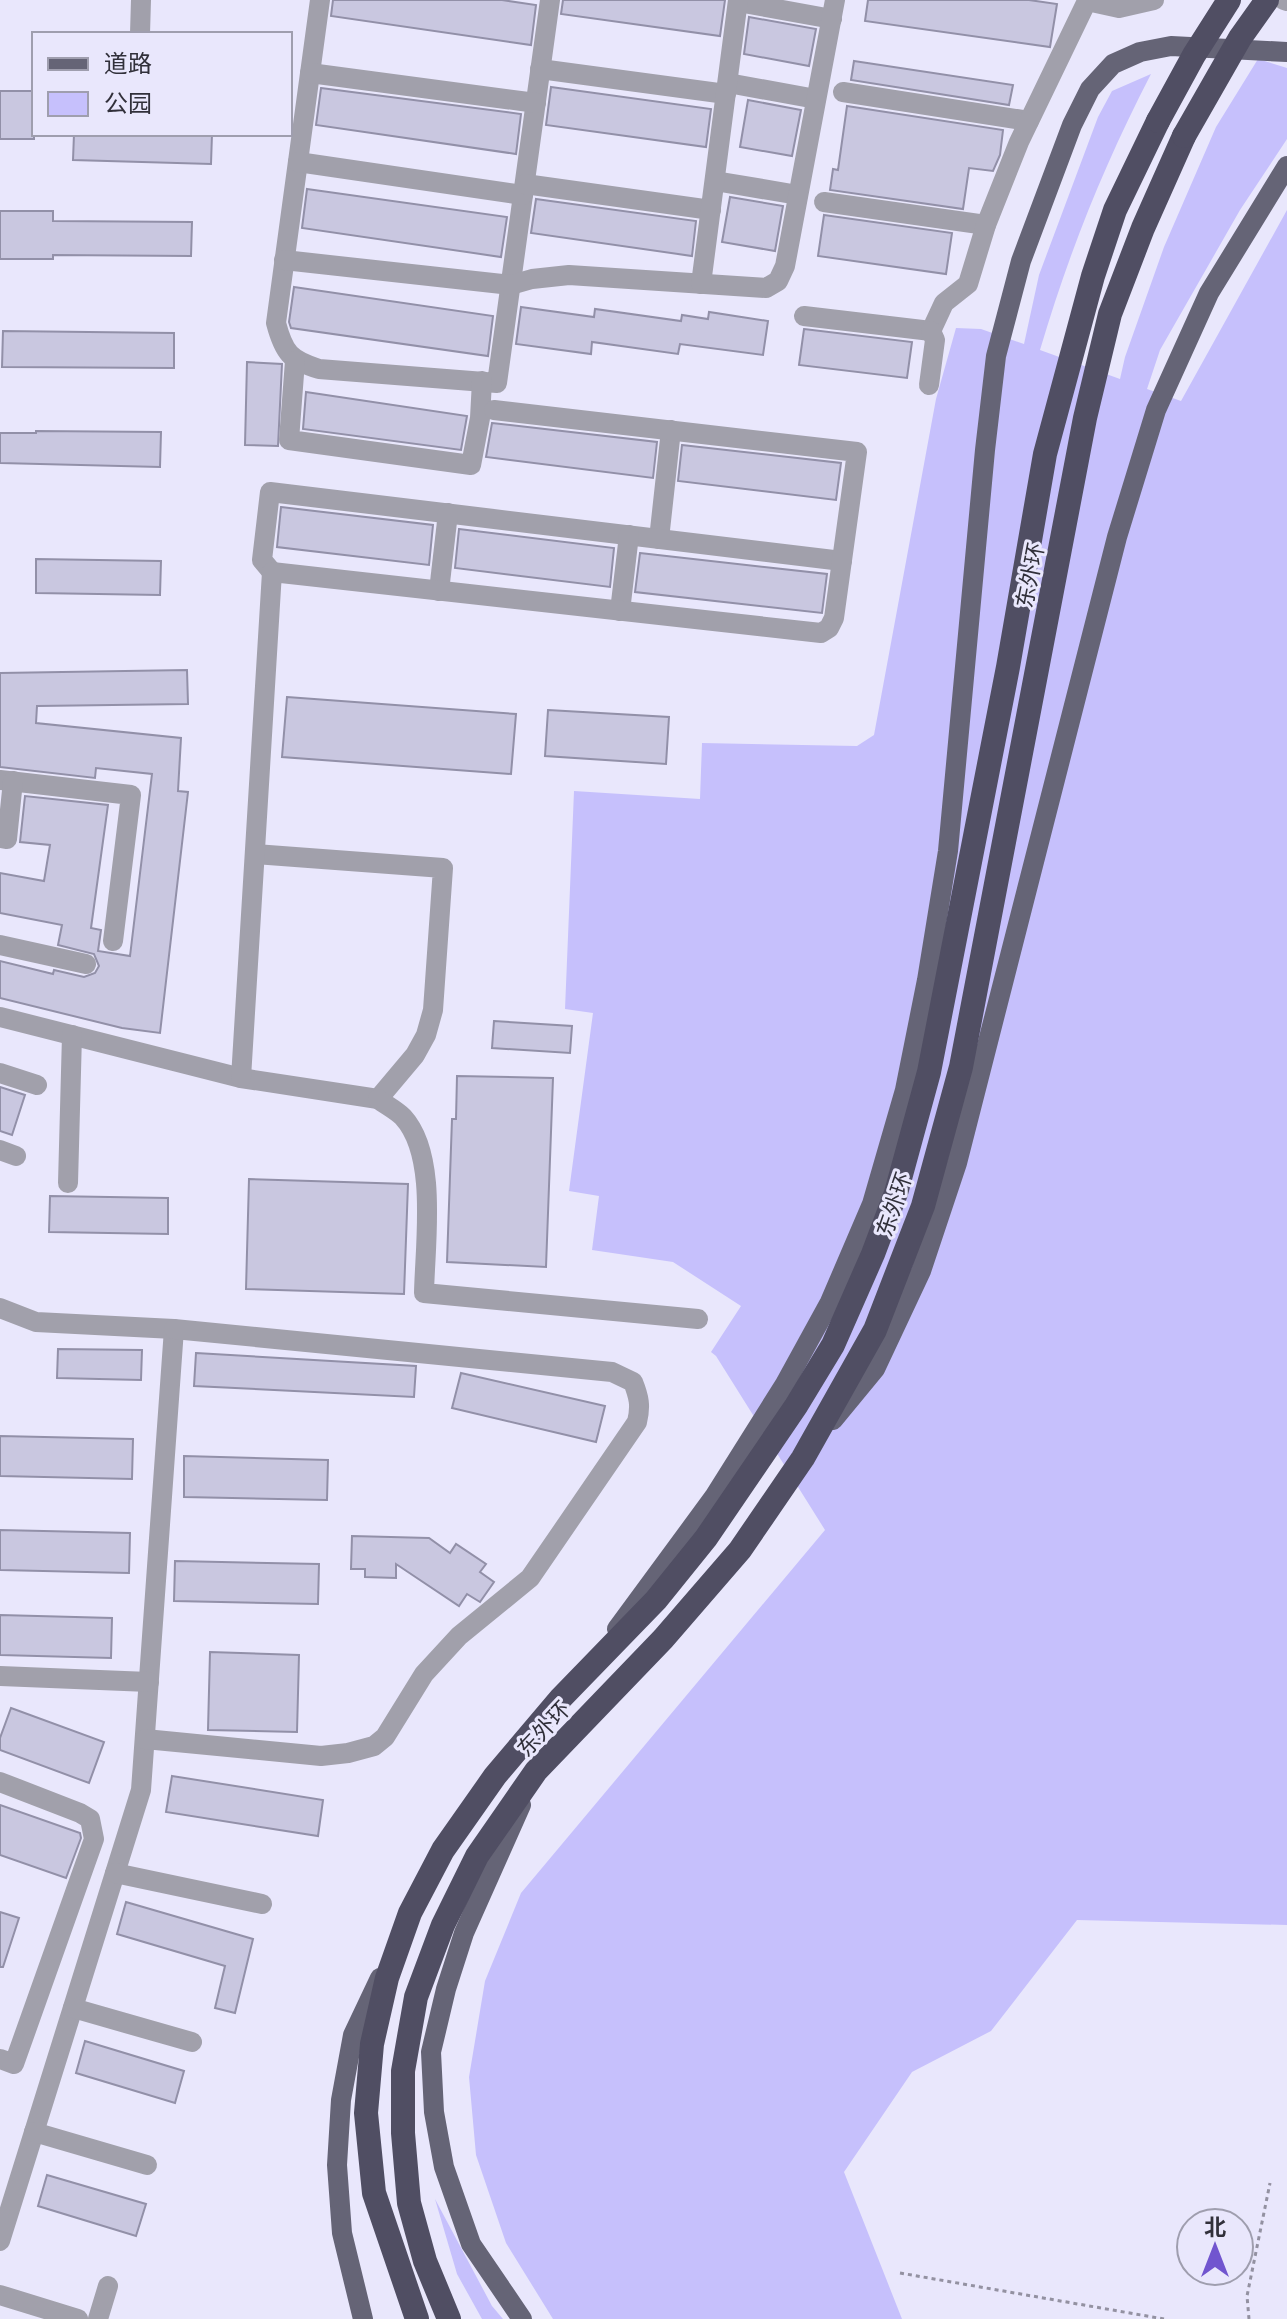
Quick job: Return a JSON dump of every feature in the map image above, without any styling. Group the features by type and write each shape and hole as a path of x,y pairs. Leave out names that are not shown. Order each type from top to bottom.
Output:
{"highway":[{"name":"东外环","path":"417,2319 374,2193 366,2113 372,2044 387,1978 410,1913 443,1850 495,1776 656,1600 706,1538 796,1406 833,1345 896,1193 929,1072 1045,454 1093,276 1115,210 1158,121 1229,0"},
{"name":"东外环","path":"449,2319 425,2261 409,2203 403,2133 403,2071 416,1997 443,1925 477,1856 536,1771 663,1639 740,1550 803,1458 875,1330 923,1206 961,1067 1085,418 1110,314 1143,228 1184,136 1240,38 1267,0"}],"main road":[{"path":"587,1672 714,1497 785,1384 830,1302 872,1204 905,1090 948,851 996,356 1021,261 1072,125 1097,80 1113,64 1140,52 1171,46 1287,52"},
{"path":"803,1458 875,1369 921,1271 957,1163 1117,537 1156,410 1209,293 1287,166"},
{"path":"522,2319 471,2244 444,2167 434,2112 431,2052 464,1933 536,1771"},
{"path":"363,2319 342,2233 337,2165 341,2100 353,2035 410,1913"}],"street":[{"path":"140,32 141,0"},
{"path":"320,0 276,323 281,342 295,361 319,369 497,383 550,0"},
{"path":"929,385 935,340 931,331 944,303 968,284 986,225 1029,121 1086,0 1119,8 1154,0"},
{"path":"284,260 511,285 569,275 701,284 766,288 778,281 785,266 833,9 738,1 701,284"},
{"path":"540,69 816,99"},
{"path":"310,73 536,103"},
{"path":"843,92 1029,121"},
{"path":"298,162 711,210"},
{"path":"715,181 798,195"},
{"path":"824,202 986,225"},
{"path":"804,316 931,331"},
{"path":"295,361 289,440 471,465 480,418 482,381"},
{"path":"272,572 821,633 829,628 834,618 857,452 494,410"},
{"path":"659,539 671,430"},
{"path":"241,1078 272,572 262,560 270,492 842,561"},
{"path":"439,591 448,513"},
{"path":"620,611 629,535"},
{"path":"0,838 7,839 6,781 131,795 113,941"},
{"path":"255,854 443,868 433,1010 426,1035 415,1055 378,1099"},
{"path":"0,945 86,964"},
{"path":"0,1017 241,1078 378,1099 403,1117 418,1140 426,1169 424,1293 698,1319"},
{"path":"68,1183 72,1035"},
{"path":"0,1073 37,1085"},
{"path":"0,1308 36,1322 174,1329 612,1372 633,1382 640,1404 637,1422 530,1578 459,1636 424,1674 385,1737 374,1746 321,1756 145,1739"},
{"path":"0,2241 141,1790 174,1329"},
{"path":"0,1676 149,1682"},
{"path":"0,1782 90,1819 94,1839 14,2064 0,2059"},
{"path":"115,1873 262,1904"},
{"path":"73,2008 192,2042"},
{"path":"34,2132 147,2165"},
{"path":"98,2319 108,2286"},
{"path":"0,2295 78,2319"}],"path":[{"path":"1249,2319 1247,2296 1270,2183"},
{"path":"900,2273 1164,2319"}],"green space":[{"path":"1258,59 1287,68 1287,139 1240,210 1160,350 1147,389 1181,401 1287,210 1287,1925 1077,1920 991,2031 912,2072 844,2172 902,2319 553,2319 506,2243 476,2155 469,2077 485,1981 521,1893 825,1530 711,1352 741,1306 673,1262 592,1250 599,1196 569,1191 593,1013 565,1009 574,791 700,799 702,743 857,746 874,735 936,399 956,328 981,329 1024,344 1039,275 1098,117 1112,91 1151,74 1089,209 1040,350 1120,379 1164,247 1216,127"},
{"path":"435,2199 492,2306 503,2319 482,2319 457,2274"}],"building":[{"path":"333,0 502,0 536,5 531,45 331,16"},
{"path":"563,0 725,0 720,36 561,14"},
{"path":"868,0 1029,0 1057,4 1050,47 865,21"},
{"path":"749,17 816,29 809,66 744,54"},
{"path":"854,61 1013,85 1009,105 851,80"},
{"path":"551,87 711,109 706,147 546,125"},
{"path":"321,88 521,114 516,154 316,125"},
{"path":"0,91 32,91 34,139 0,139"},
{"path":"748,100 801,110 792,156 740,147"},
{"path":"847,106 1003,130 1000,155 993,171 969,168 963,209 830,190 833,169 838,170"},
{"path":"74,136 212,136 211,164 73,160"},
{"path":"307,189 507,217 501,257 302,228"},
{"path":"730,197 783,206 775,251 722,242"},
{"path":"536,199 696,221 692,256 531,233"},
{"path":"0,211 53,211 53,221 192,222 191,256 53,255 53,259 0,259"},
{"path":"824,215 952,233 946,274 818,256"},
{"path":"294,287 493,316 488,356 291,328 289,322"},
{"path":"521,307 594,317 595,309 681,321 682,315 708,319 709,312 768,321 763,355 680,344 678,354 592,342 591,354 516,344"},
{"path":"804,329 912,342 907,378 799,365"},
{"path":"3,331 174,333 174,368 2,367"},
{"path":"247,362 282,364 278,446 245,445"},
{"path":"306,392 467,416 461,450 303,429"},
{"path":"492,423 657,442 653,478 486,457"},
{"path":"161,432 160,467 0,463 0,433"},
{"path":"682,445 841,463 836,500 678,481"},
{"path":"281,507 433,525 429,565 277,547"},
{"path":"459,529 614,548 610,587 455,568"},
{"path":"640,553 827,574 822,613 635,592"},
{"path":"36,559 161,561 160,595 36,593"},
{"path":"187,670 188,704 37,706 36,723 181,738 178,791 188,792 160,1033 122,1028 0,998 0,961 53,974 54,970 84,977 95,973 99,966 94,954 58,945 62,925 0,913 0,873 44,881 50,845 20,842 25,796 108,805 91,928 101,930 98,951 130,956 152,774 96,768 95,778 0,767 0,673"},
{"path":"287,697 516,714 511,774 282,757"},
{"path":"548,710 669,717 666,764 545,756"},
{"path":"494,1021 572,1026 570,1053 492,1048"},
{"path":"457,1076 553,1078 546,1267 447,1262 452,1119 456,1119"},
{"path":"0,1087 25,1095 12,1135 0,1131"},
{"path":"249,1179 408,1184 404,1294 246,1289"},
{"path":"50,1196 168,1198 168,1234 49,1232"},
{"path":"58,1349 142,1350 141,1380 57,1378"},
{"path":"196,1353 416,1366 414,1397 194,1386"},
{"path":"461,1373 605,1406 596,1442 452,1408"},
{"path":"0,1436 133,1439 132,1479 0,1476"},
{"path":"184,1456 328,1460 327,1500 184,1497"},
{"path":"0,1530 130,1533 129,1573 0,1570"},
{"path":"352,1536 429,1538 450,1553 456,1544 486,1564 480,1572 494,1582 480,1602 467,1594 459,1606 396,1564 396,1578 365,1577 365,1569 351,1569"},
{"path":"175,1561 319,1564 318,1604 174,1601"},
{"path":"0,1615 112,1618 111,1658 0,1655"},
{"path":"210,1652 299,1655 297,1732 208,1730"},
{"path":"11,1708 104,1742 89,1783 0,1750 0,1738"},
{"path":"172,1776 323,1800 318,1836 166,1812"},
{"path":"0,1805 80,1833 81,1838 66,1878 0,1855"},
{"path":"126,1902 253,1939 235,2013 215,2008 225,1966 117,1934"},
{"path":"0,1912 19,1918 3,1967 0,1967"},
{"path":"85,2041 184,2071 175,2103 76,2073"},
{"path":"47,2175 146,2204 136,2236 38,2206"}]}
